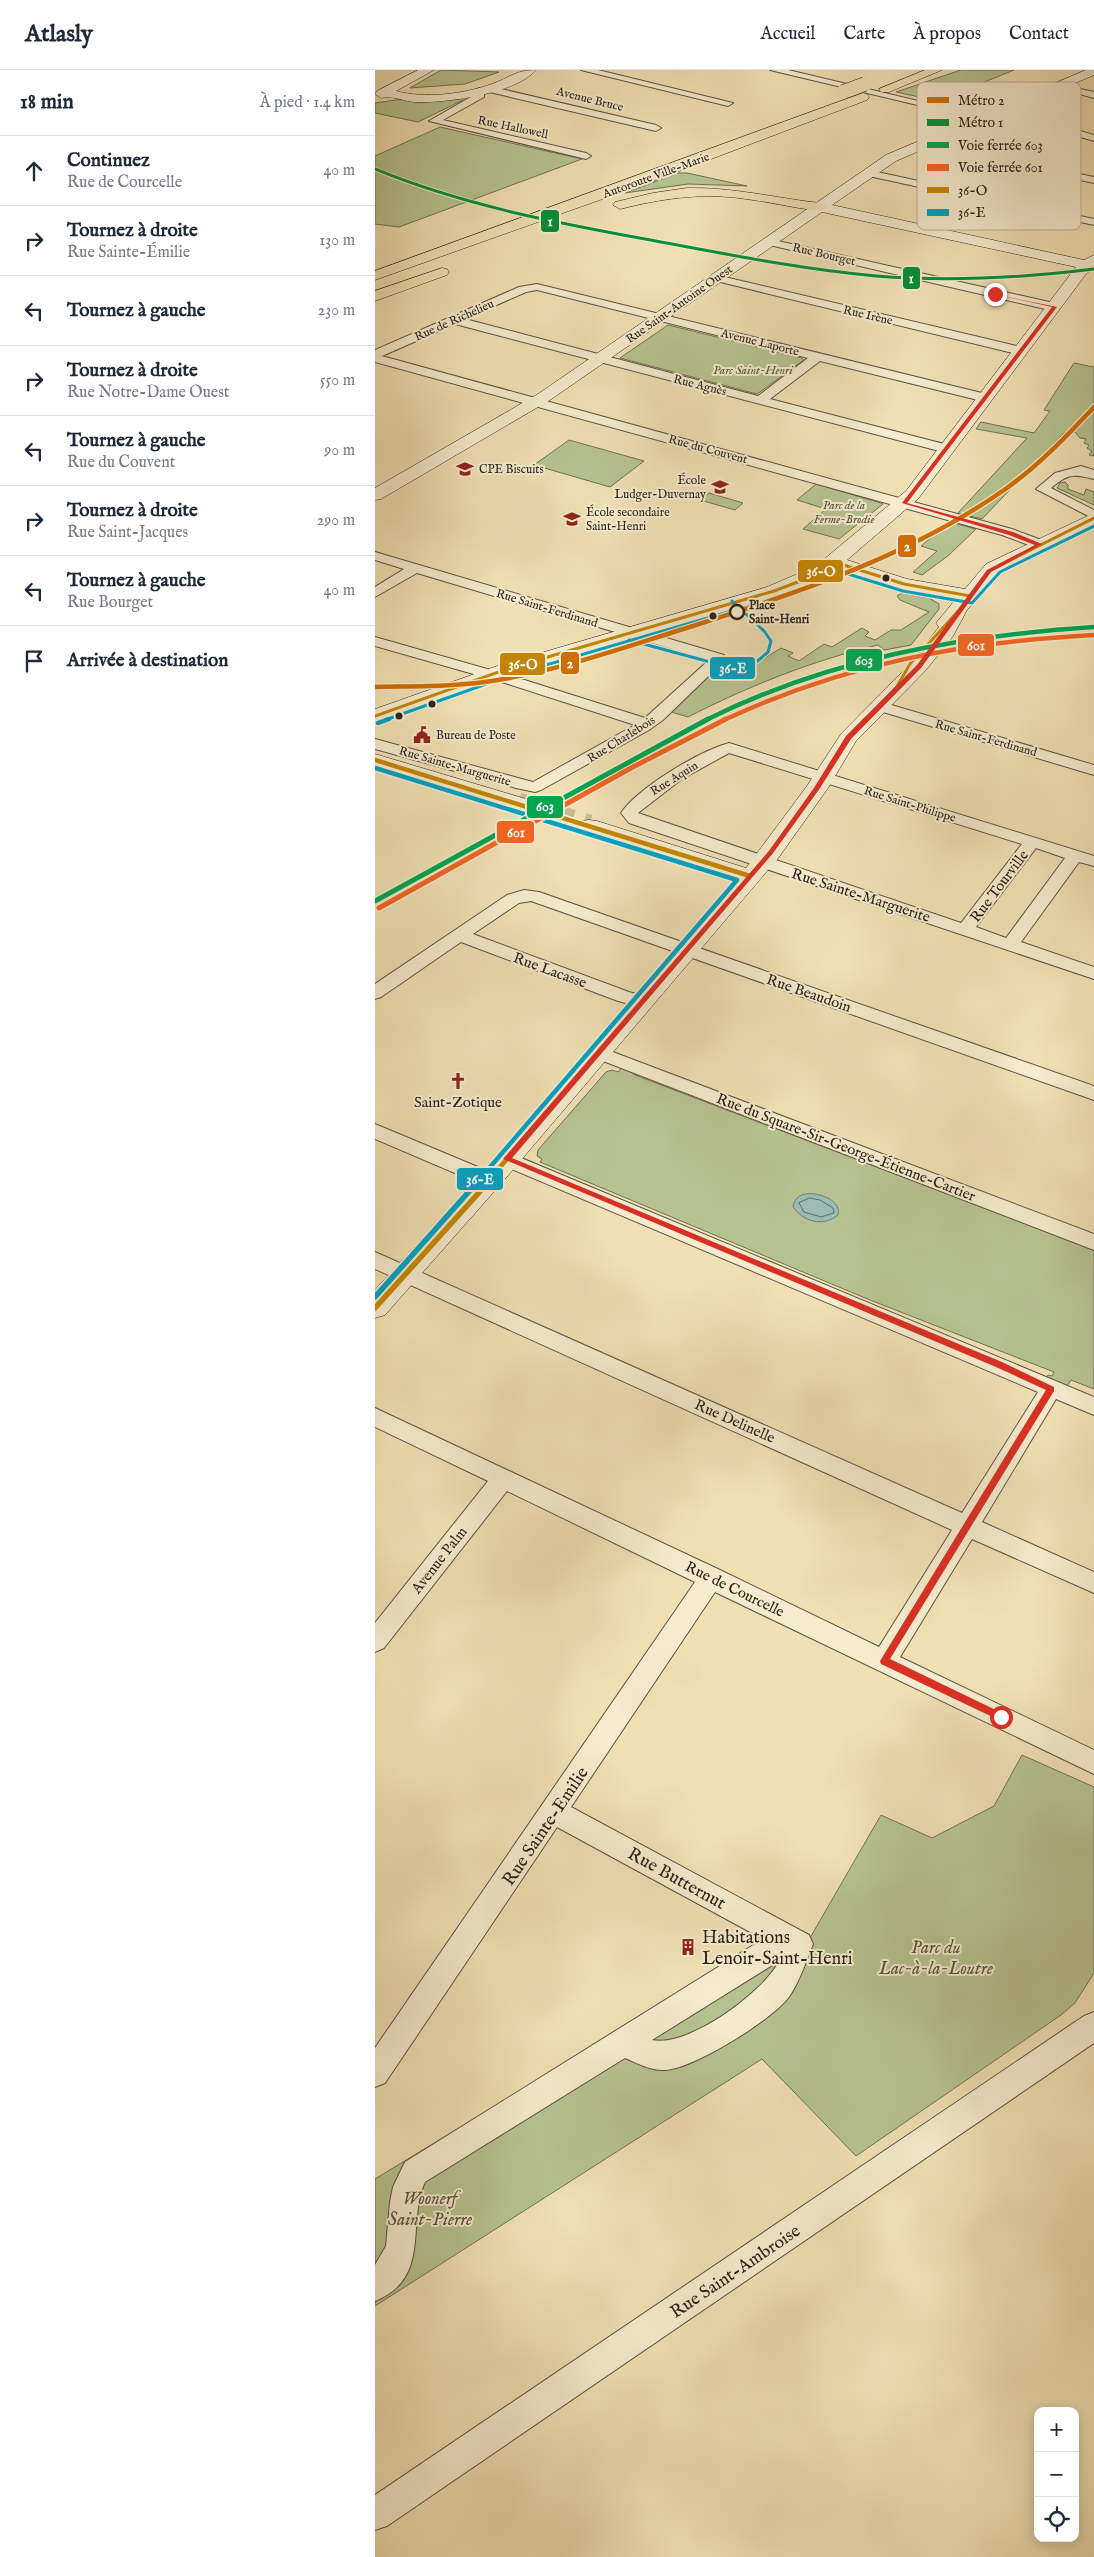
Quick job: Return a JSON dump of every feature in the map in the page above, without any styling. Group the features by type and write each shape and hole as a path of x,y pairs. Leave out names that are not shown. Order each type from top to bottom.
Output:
{"highway":[{"name":"Autoroute Ville-Marie","path":"375,276 648,178 864,90 904,70"},
{"name":"Autoroute Ville-Marie","path":"375,262 843,92 885,89 936,70"},
{"path":"539,235 598,213 649,197 697,192 744,194 820,207"},
{"path":"375,296 455,266"}],"main road":[{"path":"379,92 428,70"},
{"path":"379,92 458,88 487,81 511,70"},
{"path":"379,92 408,97 451,95 484,90 530,70"},
{"name":"Rue Saint-Antoine Ouest","path":"1069,82 1094,71"},
{"name":"Rue Saint-Antoine Ouest","path":"379,489 535,402 868,173 894,157 917,147"},
{"path":"820,207 917,227"},
{"path":"375,716 490,674 714,610 790,586 811,577 834,562 904,503 1054,307 1091,263 931,230"},
{"path":"375,1308 489,1180 756,869 824,777 848,738 919,666 941,639 964,603 991,569 1094,517"},
{"path":"834,562 964,603"},
{"name":"Rue Sainte-Marguerite","path":"375,760 518,804"},
{"name":"Rue Sainte-Marguerite","path":"589,826 756,869"}],"street":[{"path":"586,70 728,103"},
{"path":"775,70 917,102"},
{"path":"802,76 815,70"},
{"name":"Rue Hallowell","path":"484,90 481,95 437,117 434,121 586,156"},
{"name":"Avenue Bruce","path":"484,90 656,128"},
{"path":"1081,92 1094,95"},
{"path":"1081,134 1094,138"},
{"path":"868,173 917,184"},
{"path":"1081,177 1094,180"},
{"path":"1081,219 1094,222"},
{"name":"Rue Bourget","path":"769,242 1054,307"},
{"name":"Rue Irène","path":"716,278 1021,351"},
{"name":"Avenue Laporte","path":"534,287 985,398"},
{"name":"Rue de Richelieu","path":"375,356 523,290 534,287"},
{"name":"Rue Agnès","path":"454,320 947,449"},
{"name":"Rue du Couvent","path":"375,356 1011,533 1039,544"},
{"path":"759,400 817,357"},
{"path":"1088,482 1079,470 1068,472 1045,486 1045,491 1094,517"},
{"path":"1061,477 1088,482"},
{"name":"Rue Saint-Ferdinand","path":"375,556 719,658"},
{"path":"375,593 415,568"},
{"path":"375,641 490,674 647,724"},
{"name":"Rue Charlebois","path":"535,787 577,766 647,724 712,667 719,658"},
{"name":"Rue Saint-Ferdinand","path":"878,706 1094,770"},
{"name":"Rue Sainte-Marguerite","path":"375,744 520,785 535,787"},
{"name":"Rue Saint-Philippe","path":"725,748 1094,861"},
{"name":"Rue Aquin","path":"629,815 650,793 725,748"},
{"name":"Rue Sainte-Marguerite","path":"629,815 756,869 965,930 1094,972"},
{"name":"Rue Tourville","path":"965,930 1032,842"},
{"path":"1010,945 1075,856"},
{"name":"Rue Beaudoin","path":"461,936 513,899 524,895 539,898 1094,1093"},
{"path":"375,993 461,936"},
{"name":"Rue Lacasse","path":"461,936 624,997 641,1001"},
{"name":"Rue du Square-Sir-George-Étienne-Cartier","path":"597,1052 1094,1242"},
{"path":"375,1131 489,1180"},
{"path":"507,1159 1094,1406"},
{"name":"Rue Delinelle","path":"375,1260 1094,1583"},
{"path":"884,1661 1051,1389"},
{"name":"Rue de Courcelle","path":"375,1417 1094,1762"},
{"name":"Avenue Palm","path":"375,1641 503,1479"},
{"name":"Rue Sainte-Emilie","path":"375,2073 555,1812 712,1578"},
{"name":"Rue Butternut","path":"555,1812 791,1939"},
{"path":"624,2042 637,2049 665,2057 678,2055 693,2047 772,1996 782,1984 791,1939"},
{"path":"375,2286 392,2270 399,2258 403,2243 406,2190 415,2172 791,1939"},
{"name":"Rue Saint-Ambroise","path":"375,2514 663,2321 1094,2026"}],"green space":[{"path":"441,70 499,72 465,84 410,88"},
{"path":"961,70 1014,70 985,82 926,82"},
{"path":"917,85 917,96 896,92"},
{"path":"462,97 463,100 418,122 375,113 375,103 396,100"},
{"path":"440,127 582,159 399,227 375,224 375,156"},
{"path":"678,173 687,173 747,186 688,184 625,193"},
{"name":"Parc Saint-Henri","path":"668,325 804,360 757,394 620,358"},
{"path":"1074,363 1094,367 1094,456 1089,455 1092,451 1087,448 1089,445 1084,443 1086,439 1080,438 1075,432 1064,433 982,519 958,513 1027,438 976,429 981,422 1034,433 1050,411 1044,410"},
{"path":"569,440 644,461 610,487 534,465"},
{"path":"1065,482 1068,485 1068,489 1084,495 1086,489 1094,492 1094,505 1057,488 1060,483"},
{"name":"Parc de la Ferme-Brodie","path":"816,484 883,504 839,539 803,529 826,509 797,500"},
{"path":"709,493 743,503 735,510 700,500"},
{"path":"950,522 976,529 949,555 922,575 913,572 937,551 921,546"},
{"path":"902,593 929,598 939,604 939,609 911,645 884,650 878,645 853,651 781,675 688,717 671,712 718,667 747,669 781,648 793,653 788,656 799,661 824,644 832,647 862,628 869,632 865,636 875,640 891,630 901,630 929,612 900,600 897,596"},
{"path":"623,1066 635,1075 1094,1250 1094,1389 1071,1380 1066,1388 1045,1380 1048,1375 1052,1376 1054,1372 870,1300 540,1162 542,1159 537,1156 538,1150 606,1072 612,1070 618,1072"},
{"name":"Parc du Lac-à-la-Loutre","path":"1022,1755 1094,1787 1094,1973 1075,2003 1061,2015 856,2156 762,2059 375,2306 375,2179 753,1949 796,1962 881,1815 932,1838 994,1806"}],"water":[{"path":"804,1194 815,1194 832,1200 837,1207 838,1215 826,1221 814,1221 802,1216 793,1206 796,1199"}],"tunnel":[{"path":"518,804 589,826"}],"metro line":[{"name":"1","path":"375,169 438,193 502,210 713,252 819,270 877,276 939,279 1032,276 1094,269"},
{"name":"2","path":"375,687 467,684 546,670 771,601 852,571 930,535 968,514 1004,490 1051,451 1094,407"}],"rail line":[{"name":"603","path":"375,901 684,731 769,691 828,670 927,646 1027,632 1094,627"},
{"name":"601","path":"379,908 631,768 714,725 771,699 861,668 927,653 1027,639 1094,635"}],"transit line":[{"name":"36-O","path":"375,1308 490,1180 771,852 817,788 848,738 896,688 910,664 961,608 989,571 1094,518"},
{"name":"36-E","path":"378,723 512,675 776,598 814,584 835,570 903,591 972,603 1000,572 1094,526"},
{"name":"36-O","path":"375,716 510,668 774,591 811,577 834,562 904,584 970,596"},
{"name":"36-E","path":"629,640 732,668 754,664 768,652 771,641 764,631 732,601"},
{"name":"36-O","path":"375,760 750,876"},
{"name":"36-E","path":"375,768 737,880 484,1175 375,1297"}],"place":[{"name":"CPE Biscuits","path":"465,469"},
{"name":"École Ludger-Duvernay","path":"720,487"},
{"name":"École secondaire Saint-Henri","path":"572,519"},
{"name":"Place Saint-Henri","path":"737,612"},
{"name":"Bureau de Poste","path":"422,735"},
{"name":"Saint-Zotique","path":"458,1081"},
{"name":"Habitations Lenoir-Saint-Henri","path":"688,1947"}],"route":[{"path":"995,294 1054,307 920,486 904,503 1011,533 1039,544 989,571 958,611 943,636 919,666 848,738 817,788 771,852 507,1159 999,1365 1051,1389 884,1661 1001,1717"}],"park label":[{"name":"Woonerf Saint-Pierre","path":"430,2208"}]}
